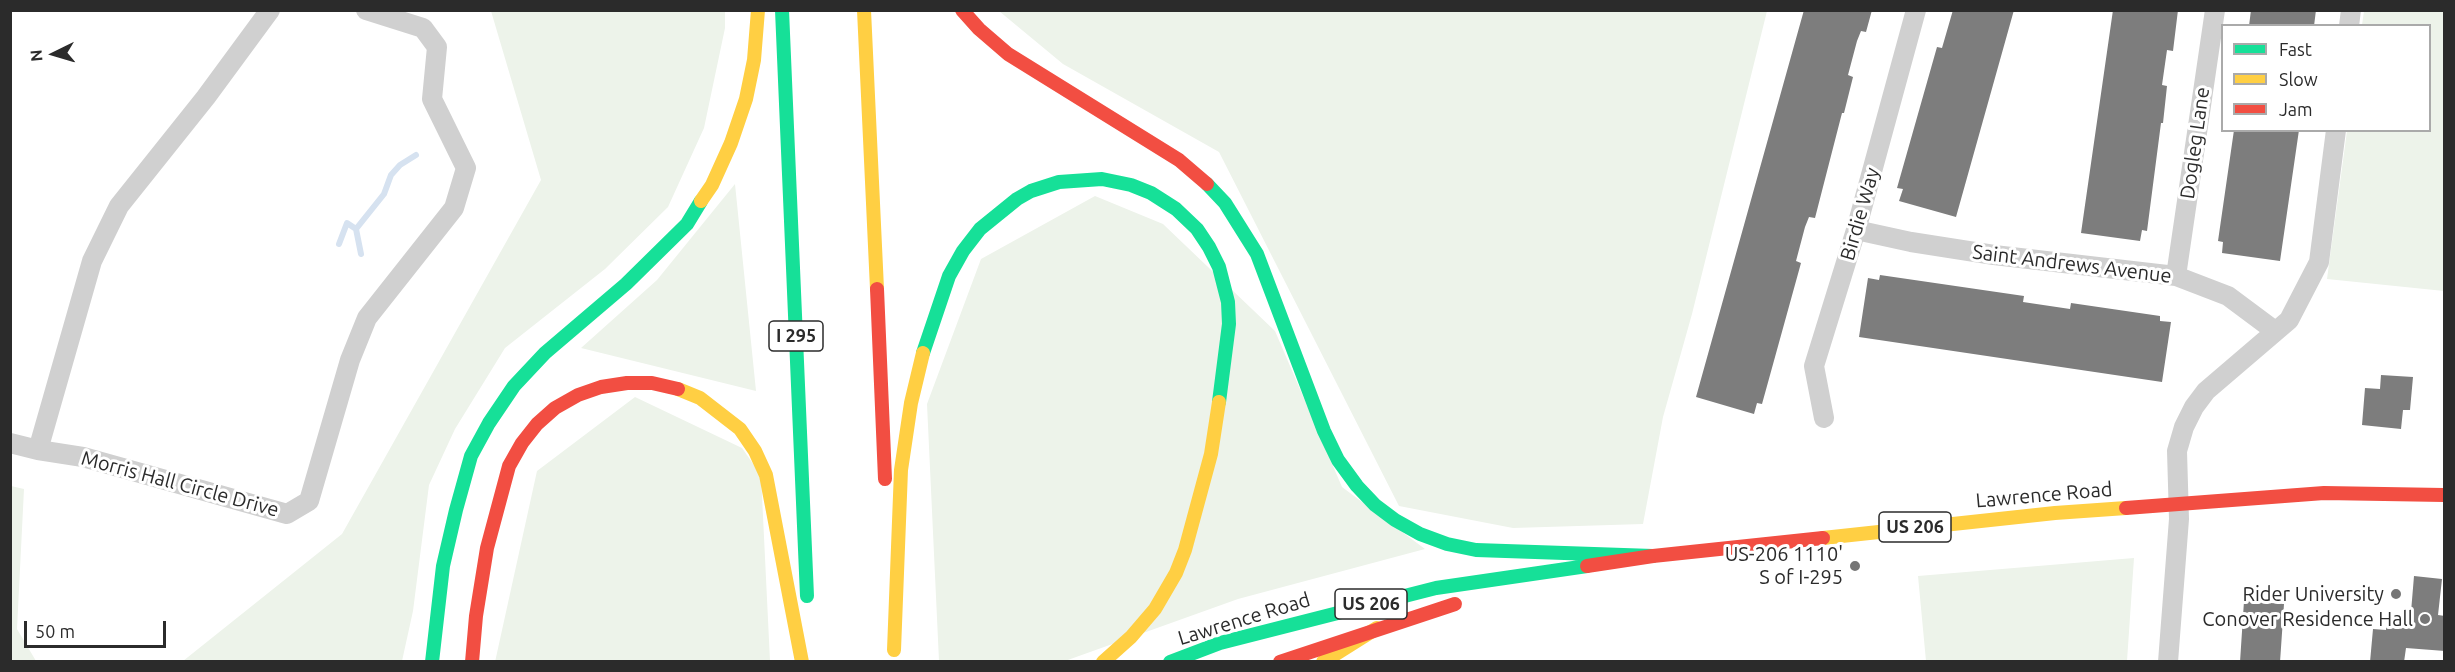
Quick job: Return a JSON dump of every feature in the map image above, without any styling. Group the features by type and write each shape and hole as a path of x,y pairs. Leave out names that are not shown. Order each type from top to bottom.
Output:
{"main road":[{"path":"432,662 443,566 471,456 489,423 514,386 544,353 626,284 687,224 712,184 731,143 746,99 754,60 758,10"},
{"name":"I 295","path":"782,10 810,662"},
{"path":"864,10 885,493 895,656"},
{"path":"962,10 979,29 1008,54 1179,160 1204,180 1225,203 1242,226 1257,254 1324,431 1338,460 1357,486 1375,505 1420,534 1447,544 1476,550 1653,556"},
{"path":"895,656 901,470 910,403 924,347 949,276 963,251 980,229 1017,199 1031,191 1059,182 1102,179 1145,190 1170,204 1187,219 1209,247 1219,267 1228,309 1226,350 1214,433 1199,505 1185,550 1176,573 1155,609 1131,637 1103,662"},
{"path":"472,662 476,616 487,548 509,466 522,443 537,424 555,408 578,395 601,387 627,383 660,385 700,398 734,424 755,451 771,492 802,662"},
{"name":"Lawrence Road","path":"1170,662 1220,643 1436,588 1653,556 2055,513 2178,503 2324,493 2445,495"},
{"name":"Lawrence Road","path":"1280,662 1377,628 1577,568"},
{"path":"1323,662 1377,628"}],"street":[{"path":"38,450 92,261 119,206 206,97 270,10"},
{"name":"Morris Hall Circle Drive","path":"10,443 83,457 287,514 309,501 350,360 367,318 454,207 466,168 432,99 437,47 423,28 366,10"},
{"name":"Birdie Way","path":"1824,418 1814,366 1856,230 1916,10"},
{"name":"Dogleg Lane","path":"2176,276 2215,10"},
{"path":"2168,662 2178,503 2177,451 2184,427 2193,407 2206,391 2289,320 2319,262 2336,132"},
{"name":"Saint Andrews Avenue","path":"1856,230 1911,242 1994,255 2176,276 2228,296 2275,330"}],"shaded area":[{"path":"491,11 725,11 725,28 704,128 668,207 605,269 505,348 455,429 429,485 413,611 402,661 183,661 342,534 541,180"},
{"path":"999,11 1767,11 1692,314 1663,417 1643,524 1513,528 1399,506 1219,152 1063,64"},
{"path":"2364,11 2444,11 2444,291 2327,279 2347,132 2431,132 2431,24 2362,24"},
{"path":"735,184 756,391 581,348 657,280"},
{"path":"1095,196 1163,224 1275,331 1342,487 1425,549 1238,599 1065,661 939,661 927,404 981,259"},
{"path":"635,397 742,448 761,475 770,661 495,662 537,471"},
{"path":"11,486 24,489 17,629 36,661 11,661"},
{"path":"2134,558 2127,661 1926,661 1918,576"}],"building":[{"path":"1804,10 1872,10 1866,32 1861,31 1857,41 1848,75 1853,77 1844,113 1842,113 1815,218 1809,217 1805,227 1796,261 1801,263 1762,404 1757,403 1754,414 1696,397"},
{"path":"1953,10 2014,10 1956,217 1899,201 1903,189 1897,188 1937,47 1942,48"},
{"path":"2113,10 2178,10 2173,51 2167,50 2162,85 2167,86 2147,231 2142,230 2140,241 2081,233"},
{"path":"2251,10 2316,10 2314,24 2249,24"},
{"path":"2234,132 2299,132 2280,261 2222,253 2223,242 2218,241"},
{"path":"1880,275 2024,296 2023,302 2070,309 2071,303 2160,316 2160,321 2171,322 2162,382 1859,337 1868,278 1879,280"},
{"path":"2381,375 2413,377 2410,410 2403,410 2401,429 2362,425 2365,388 2380,389"},
{"name":"Conover Residence Hall","path":"2414,576 2442,579 2438,615 2445,616 2445,651 2406,648 2404,662 2370,662 2373,629 2386,630 2386,623 2405,625 2406,612 2411,612"},
{"path":"2244,601 2284,604 2280,662 2240,662"}],"waterway":[{"path":"361,254 356,229 384,194 391,175 400,165 416,155"},
{"path":"339,244 347,223 356,229"}],"traffic: fast":[{"path":"782,10 807,596"},
{"path":"923,353 949,276 963,251 980,229 1017,199 1031,191 1059,182 1102,179 1131,185 1151,193 1176,209 1197,229 1209,247 1219,267 1228,302 1229,324 1219,402"},
{"path":"1207,184 1225,203 1257,254 1324,431 1338,460 1357,486 1375,505 1420,534 1447,544 1476,550 1653,556"},
{"path":"432,662 443,566 456,510 471,456 489,423 514,386 545,353 626,284 687,224 701,201"},
{"path":"1170,662 1220,643 1436,588 1587,566"}],"traffic: slow":[{"path":"701,201 712,185 731,143 746,99 754,60 758,10"},
{"path":"864,10 877,289"},
{"path":"894,650 901,470 911,403 923,353"},
{"path":"678,389 700,398 740,429 755,451 766,475 802,662"},
{"path":"1103,662 1131,637 1155,609 1176,573 1185,550 1211,454 1219,402"},
{"path":"1823,538 2055,513 2126,508"},
{"path":"1323,662 1377,628"}],"traffic: jam":[{"path":"962,10 979,29 1008,54 1179,160 1207,184"},
{"path":"877,289 885,479"},
{"path":"472,662 476,616 487,548 509,466 522,443 537,424 555,408 578,395 601,387 627,383 652,383 678,389"},
{"path":"2126,508 2324,493 2444,495"},
{"path":"1587,566 1653,556 1823,538"},
{"path":"1280,662 1455,604"}],"place":[{"name":"US-206 1110' S of I-295","path":"1855,566"},
{"name":"Rider University","path":"2396,594"},
{"name":"Conover Residence Hall","path":"2425,619"}]}
